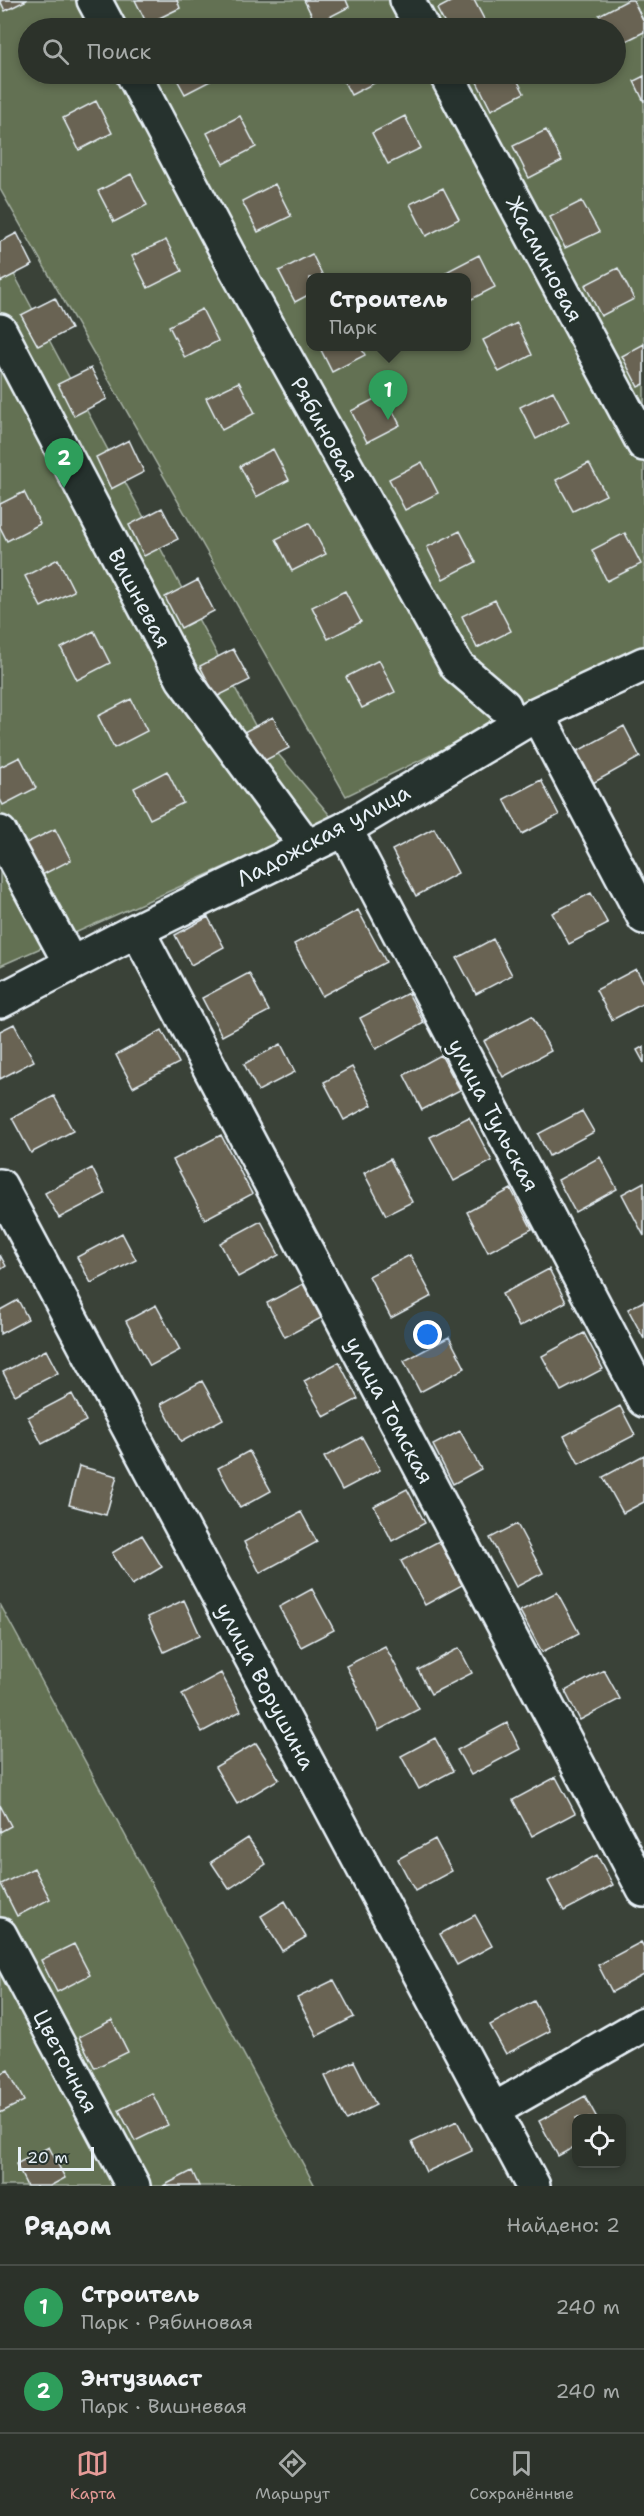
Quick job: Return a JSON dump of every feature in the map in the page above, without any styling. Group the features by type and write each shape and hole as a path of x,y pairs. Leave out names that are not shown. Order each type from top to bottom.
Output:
{"street":[{"path":"94,0 104,18"},
{"path":"407,0 417,18"},
{"name":"Рябиновая","path":"138,84 236,269 457,666 504,706"},
{"name":"Жасминовая","path":"451,84 644,444"},
{"name":"Вишневая","path":"0,331 183,679 307,847"},
{"name":"Ладожская улица","path":"0,1001 137,930 345,829 537,714 644,664"},
{"path":"537,714 644,916"},
{"name":"улица Тульская","path":"345,829 644,1400"},
{"path":"0,833 71,964"},
{"name":"улица Томская","path":"137,930 644,1890"},
{"name":"улица Ворушина","path":"0,1186 533,2186"},
{"name":"Цветочная","path":"0,1935 133,2186"},
{"path":"492,2112 644,2024"}],"green space":[{"path":"0,0 644,0 644,652 346,796 0,189"},
{"path":"0,248 257,729 333,819 0,966"},
{"path":"0,1604 315,2186 0,2186"}],"building":[{"path":"0,0 27,0 5,11"},
{"path":"135,0 177,0 180,8 159,18 144,18"},
{"path":"304,0 346,0 349,7 328,18 313,18"},
{"path":"454,0 474,0 483,18 442,18 437,9"},
{"path":"628,0 633,0 644,22 644,32 626,41 626,18 601,18 599,15"},
{"path":"644,76 644,102 634,81"},
{"path":"180,84 204,84 185,94"},
{"path":"345,84 372,84 351,95"},
{"path":"478,84 519,84 524,93 491,110"},
{"path":"96,101 112,133 79,150 63,118"},
{"path":"240,116 256,147 223,164 207,133"},
{"path":"405,116 421,148 388,164 372,133"},
{"path":"546,130 562,161 529,178 513,146"},
{"path":"131,174 147,205 114,222 98,191"},
{"path":"275,184 291,216 258,232 242,201"},
{"path":"443,188 459,219 426,236 410,204"},
{"path":"582,201 599,232 565,248 550,217"},
{"path":"17,233 33,265 0,282 0,242"},
{"path":"166,240 182,271 148,288 132,256"},
{"path":"312,254 322,273 306,273 306,296 295,302 279,271"},
{"path":"479,255 495,287 471,299 471,273 446,272"},
{"path":"618,268 634,299 601,316 585,285"},
{"path":"55,298 71,329 38,346 21,315"},
{"path":"202,309 218,341 185,358 169,326"},
{"path":"517,323 532,355 499,372 483,340"},
{"path":"644,344 644,384 638,387 622,356"},
{"path":"322,351 363,351 365,355 332,372"},
{"path":"91,368 107,399 74,416 58,384"},
{"path":"239,382 255,413 222,430 206,398"},
{"path":"553,391 569,422 536,439 520,407"},
{"path":"384,394 400,425 367,442 351,411"},
{"path":"129,440 144,472 111,489 96,457"},
{"path":"273,449 289,480 256,497 240,466"},
{"path":"422,462 438,493 405,510 389,479"},
{"path":"589,463 606,495 573,511 556,480"},
{"path":"24,492 40,524 7,541 0,527 0,504"},
{"path":"162,508 178,539 144,556 129,525"},
{"path":"309,523 326,554 292,571 276,539"},
{"path":"460,531 476,562 443,579 427,547"},
{"path":"625,533 641,564 607,581 592,550"},
{"path":"58,559 74,591 41,607 25,576"},
{"path":"198,580 214,611 181,628 165,597"},
{"path":"345,591 361,622 328,639 312,607"},
{"path":"495,600 511,631 477,648 462,616"},
{"path":"94,631 110,663 77,680 61,648"},
{"path":"233,649 250,680 216,697 200,666"},
{"path":"379,660 395,692 362,708 346,677"},
{"path":"131,699 147,731 114,748 98,716"},
{"path":"273,717 289,748 256,765 240,734"},
{"path":"624,726 640,757 591,784 574,753"},
{"path":"20,757 36,788 3,805 0,799 0,767"},
{"path":"167,771 183,803 150,819 134,788"},
{"path":"541,780 559,815 522,834 504,799"},
{"path":"434,828 458,873 416,896 392,850"},
{"path":"55,829 71,860 38,877 22,845"},
{"path":"591,893 608,924 569,944 552,913"},
{"path":"358,910 386,962 322,996 294,944"},
{"path":"208,917 224,947 191,965 175,935"},
{"path":"493,939 512,975 476,994 457,958"},
{"path":"636,969 644,983 644,1003 612,1020 596,990"},
{"path":"249,973 269,1011 222,1036 202,998"},
{"path":"408,993 424,1023 376,1049 360,1018"},
{"path":"532,1016 551,1051 503,1077 484,1041"},
{"path":"14,1024 34,1061 0,1079 0,1031"},
{"path":"162,1030 179,1063 133,1087 116,1055"},
{"path":"281,1044 295,1072 258,1091 244,1064"},
{"path":"644,1046 644,1063 637,1050"},
{"path":"441,1055 460,1090 422,1110 404,1075"},
{"path":"352,1067 372,1105 344,1120 324,1082"},
{"path":"54,1096 73,1131 31,1153 12,1118"},
{"path":"582,1111 594,1132 549,1156 538,1134"},
{"path":"469,1117 492,1161 454,1181 430,1137"},
{"path":"221,1135 252,1194 205,1219 173,1160"},
{"path":"600,1157 617,1189 575,1212 558,1180"},
{"path":"390,1159 412,1202 386,1215 364,1173"},
{"path":"92,1168 105,1194 59,1218 45,1193"},
{"path":"644,1182 644,1236 622,1194"},
{"path":"511,1189 532,1229 488,1252 467,1212"},
{"path":"261,1221 279,1255 238,1277 220,1243"},
{"path":"122,1233 136,1260 91,1283 77,1257"},
{"path":"0,1255 6,1266 0,1270"},
{"path":"410,1255 432,1296 391,1318 369,1276"},
{"path":"549,1269 566,1302 519,1327 502,1294"},
{"path":"303,1284 321,1318 285,1337 267,1303"},
{"path":"18,1300 28,1319 0,1334 0,1310"},
{"path":"644,1301 644,1339 628,1309"},
{"path":"156,1305 180,1350 150,1366 126,1321"},
{"path":"584,1333 603,1369 561,1391 542,1356"},
{"path":"449,1337 465,1368 420,1392 404,1361"},
{"path":"46,1350 58,1373 15,1395 3,1372"},
{"path":"339,1362 358,1399 324,1417 304,1381"},
{"path":"202,1381 223,1419 181,1442 161,1404"},
{"path":"72,1394 86,1421 42,1444 28,1417"},
{"path":"620,1406 635,1435 579,1464 564,1436"},
{"path":"460,1431 481,1469 453,1484 433,1445"},
{"path":"362,1437 380,1470 342,1490 324,1457"},
{"path":"249,1451 271,1491 240,1508 218,1468"},
{"path":"644,1455 644,1502 623,1513 603,1477"},
{"path":"79,1466 117,1476 106,1515 69,1505"},
{"path":"407,1489 425,1523 392,1541 374,1506"},
{"path":"301,1512 317,1542 260,1573 244,1542"},
{"path":"517,1524 543,1573 516,1587 490,1538"},
{"path":"142,1535 162,1567 132,1585 112,1553"},
{"path":"439,1541 462,1585 425,1605 401,1561"},
{"path":"312,1589 334,1630 301,1647 279,1607"},
{"path":"557,1592 579,1633 542,1652 520,1611"},
{"path":"184,1600 200,1635 164,1652 148,1617"},
{"path":"385,1646 419,1709 379,1730 346,1666"},
{"path":"459,1648 472,1673 431,1694 418,1670"},
{"path":"604,1670 620,1699 580,1720 565,1691"},
{"path":"221,1673 241,1711 202,1732 182,1694"},
{"path":"507,1723 520,1749 471,1775 457,1750"},
{"path":"435,1738 453,1771 419,1789 401,1756"},
{"path":"256,1743 279,1779 237,1804 215,1767"},
{"path":"556,1777 575,1813 532,1836 513,1800"},
{"path":"0,1805 11,1826 0,1832"},
{"path":"248,1838 266,1864 229,1889 211,1862"},
{"path":"435,1839 452,1871 415,1891 398,1859"},
{"path":"597,1855 613,1885 564,1911 548,1881"},
{"path":"34,1868 50,1899 17,1916 1,1884"},
{"path":"285,1901 306,1937 282,1951 261,1916"},
{"path":"475,1915 492,1946 457,1965 440,1934"},
{"path":"641,1942 644,1947 644,1975 612,1992 598,1965"},
{"path":"74,1944 90,1975 57,1992 41,1960"},
{"path":"334,1980 354,2017 317,2036 297,1998"},
{"path":"534,2001 550,2031 506,2054 490,2025"},
{"path":"112,2020 128,2052 95,2068 79,2037"},
{"path":"354,2061 376,2105 346,2120 325,2076"},
{"path":"8,2070 24,2101 0,2113 0,2074"},
{"path":"152,2093 168,2125 135,2141 119,2110"},
{"path":"585,2096 595,2114 572,2114 572,2148 558,2156 539,2121"},
{"path":"457,2121 472,2151 426,2172 412,2142"},
{"path":"49,2147 65,2178 50,2186 27,2186 16,2164"},
{"path":"192,2171 199,2186 163,2186"}],"place":[{"name":"Строитель","path":"388,420"},
{"name":"Энтузиаст","path":"64,488"}]}
